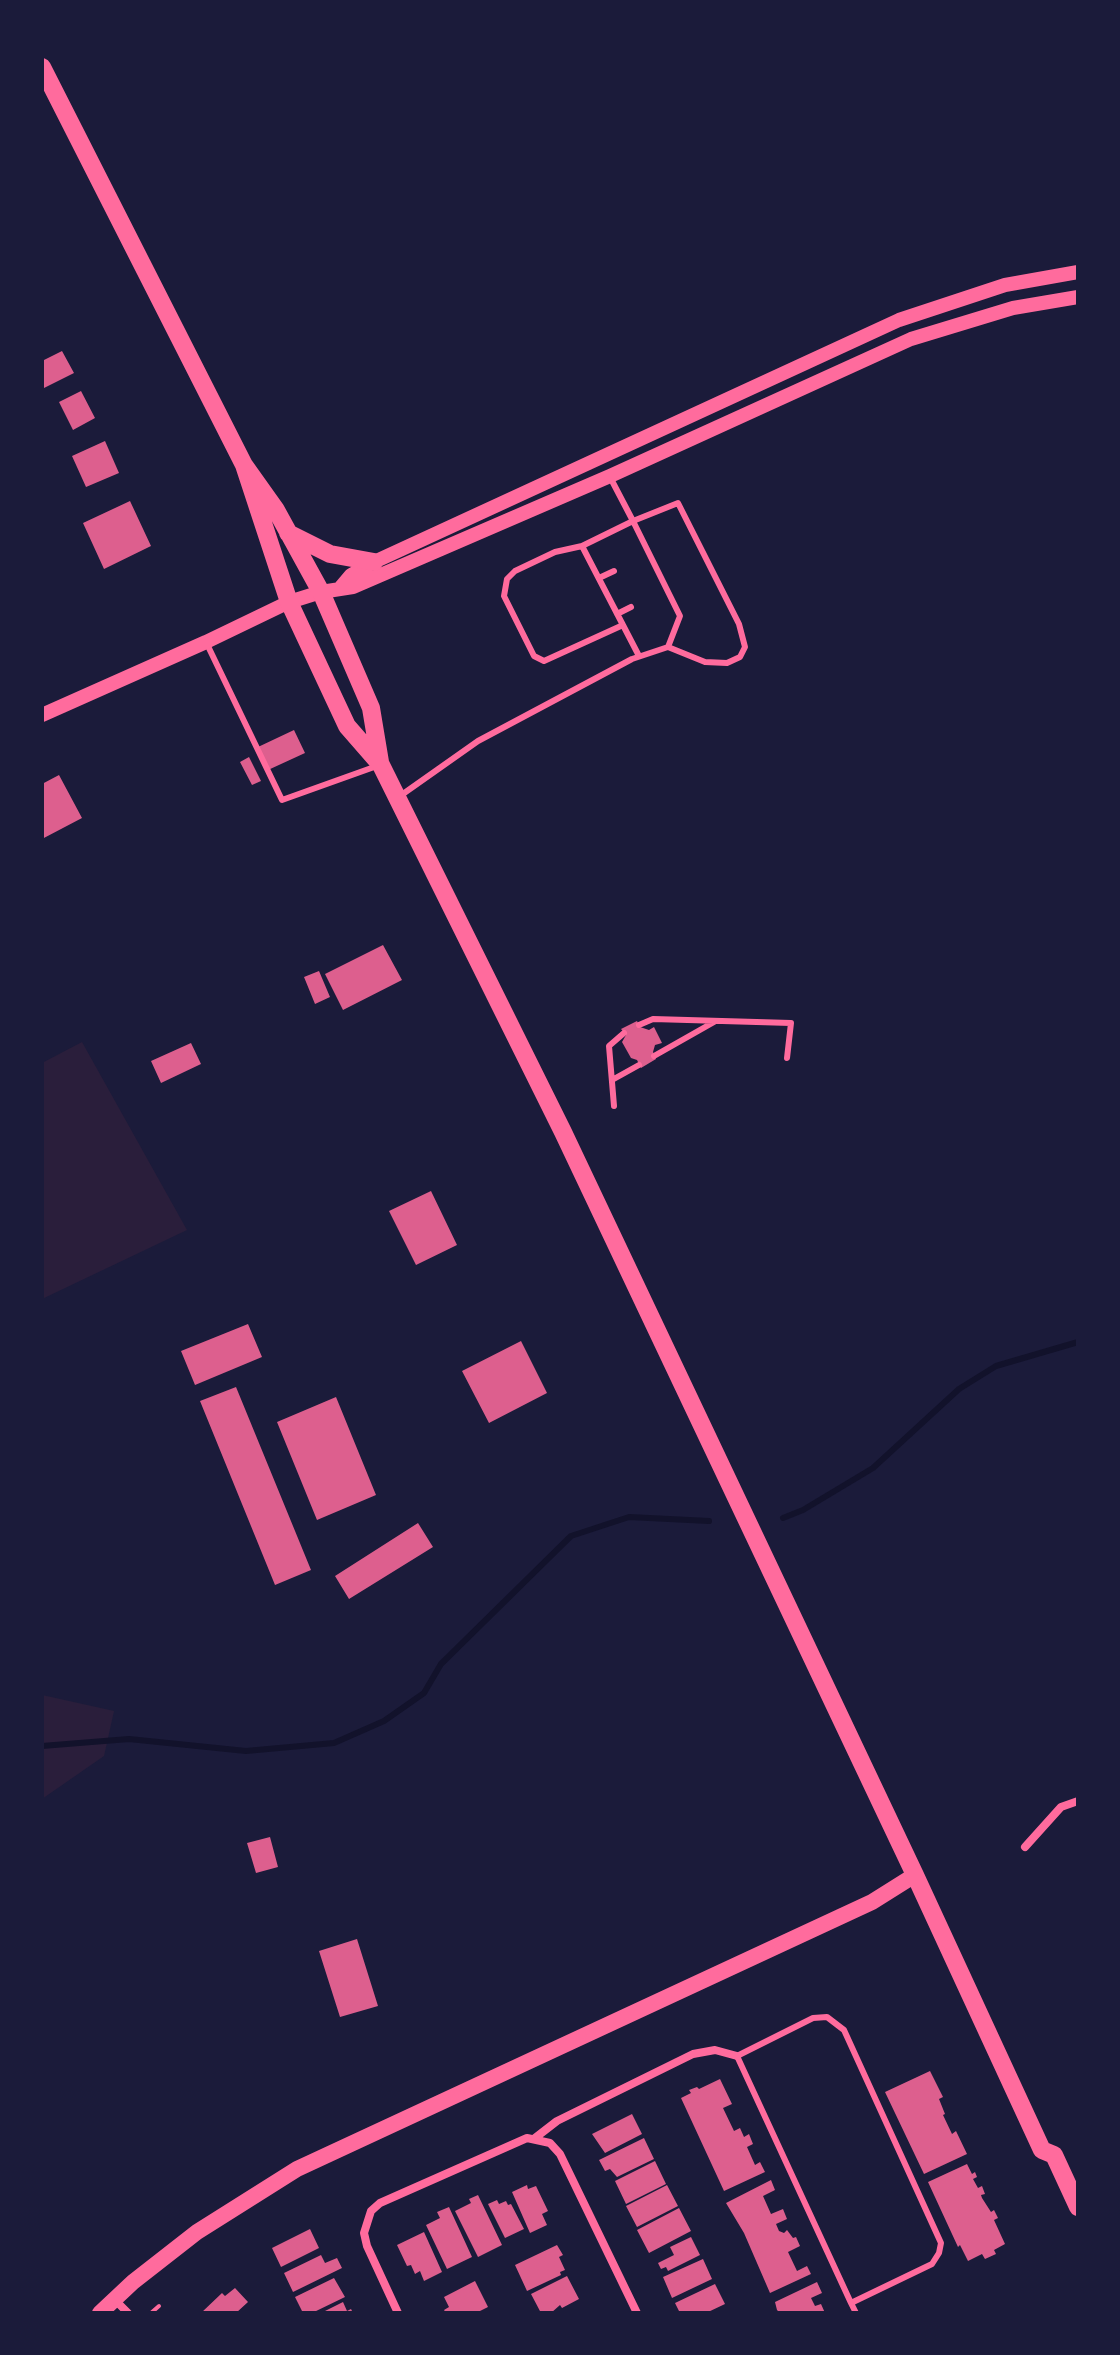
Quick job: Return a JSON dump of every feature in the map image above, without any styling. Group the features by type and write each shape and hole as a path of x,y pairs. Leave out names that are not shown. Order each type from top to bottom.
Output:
{"main road":[{"path":"42,67 244,465 276,510 321,592 371,708 381,765"},
{"path":"244,465 289,602 347,726 381,765 563,1132 1042,2150 1054,2155 1078,2207"},
{"path":"288,533 330,554 374,562"},
{"path":"100,2313 165,2256 232,2208 326,2153 872,1902 915,1875"}],"street":[{"path":"340,588 351,575 374,562 899,320 1005,285 1078,272"},
{"path":"42,715 289,602 321,592 353,587 610,476 911,339 1013,308 1078,297"},
{"path":"1025,1847 1061,1807 1078,1801"},
{"path":"535,2138 557,2121 693,2054 715,2050 737,2056"},
{"path":"398,2313 367,2246 364,2233 371,2211 380,2203 518,2140 535,2138 550,2143 560,2154 637,2313"},
{"path":"114,2299 128,2313"}],"lane":[{"path":"610,476 680,616 668,647"},
{"path":"397,798 478,741 639,656 668,647 705,662 727,663 740,657 745,647 739,624 678,503 582,546 555,552 515,571 507,579 504,596 534,656 544,661 623,625"},
{"path":"582,546 639,656"},
{"path":"641,557 649,554"},
{"path":"599,578 614,571"},
{"path":"658,595 667,591"},
{"path":"617,614 631,607"},
{"path":"206,642 282,800 381,765"},
{"path":"639,1025 653,1019 791,1023 787,1058"},
{"path":"654,1056 717,1020"},
{"path":"614,1106 609,1046 624,1033"},
{"path":"612,1080 639,1065"},
{"path":"851,2303 932,2264 941,2243 844,2030 827,2017 813,2018 737,2056 851,2303 856,2313"}],"path":[{"path":"151,2313 159,2306"}],"shaded area":[{"path":"82,1042 187,1230 42,1299 42,1063"},
{"path":"42,1695 114,1711 104,1756 42,1799"}],"building":[{"path":"62,351 74,373 44,388 42,361"},
{"path":"81,391 95,418 73,430 59,402"},
{"path":"105,441 119,473 86,487 72,456"},
{"path":"130,501 151,546 104,569 83,523"},
{"path":"294,730 305,753 268,770 258,747"},
{"path":"249,757 261,781 252,785 240,762"},
{"path":"59,775 82,818 42,839 42,784"},
{"path":"383,945 402,980 343,1010 325,974"},
{"path":"319,971 330,997 315,1004 304,977"},
{"path":"637,1021 640,1027 649,1030 654,1027 662,1043 655,1045 653,1052 656,1059 641,1068 622,1042 626,1035 621,1029"},
{"path":"191,1043 201,1064 161,1083 151,1061"},
{"path":"431,1191 457,1245 416,1265 389,1211"},
{"path":"248,1324 262,1357 195,1385 181,1351"},
{"path":"521,1341 547,1393 489,1423 462,1371"},
{"path":"236,1387 311,1570 275,1585 200,1401"},
{"path":"336,1397 376,1495 317,1520 277,1422"},
{"path":"418,1523 433,1547 349,1599 335,1576"},
{"path":"270,1837 278,1867 256,1873 247,1843"},
{"path":"357,1939 378,2006 340,2017 319,1951"},
{"path":"930,2071 943,2097 939,2099 943,2115 952,2134 956,2131 967,2154 924,2174 885,2092"},
{"path":"720,2079 732,2104 723,2108 734,2131 740,2128 744,2137 749,2134 753,2144 747,2147 755,2165 760,2162 765,2172 724,2191 681,2098 691,2093 689,2090 699,2089"},
{"path":"632,2114 642,2134 605,2153 592,2134"},
{"path":"644,2138 654,2159 617,2177 610,2169 605,2171 599,2160"},
{"path":"655,2161 666,2184 626,2204 615,2181"},
{"path":"967,2164 972,2174 975,2172 977,2177 973,2179 978,2188 982,2186 985,2194 981,2195 982,2198 998,2218 994,2220 1005,2244 994,2250 996,2254 985,2259 982,2254 968,2261 960,2245 958,2247 928,2182"},
{"path":"771,2180 775,2190 763,2196 771,2214 783,2209 787,2219 776,2224 779,2231 784,2233 787,2230 793,2238 796,2237 800,2246 788,2252 797,2271 807,2266 811,2274 770,2293 744,2233 726,2203"},
{"path":"527,2185 528,2189 536,2186 548,2211 542,2214 547,2225 530,2233 512,2192"},
{"path":"667,2185 678,2206 637,2227 626,2206"},
{"path":"478,2195 502,2245 478,2257 455,2211 471,2203 469,2199"},
{"path":"497,2200 499,2204 506,2201 508,2205 511,2204 524,2229 505,2238 488,2204"},
{"path":"449,2207 472,2257 447,2269 426,2225 440,2218 437,2212"},
{"path":"679,2208 691,2231 649,2253 637,2230"},
{"path":"310,2229 319,2248 281,2267 272,2248"},
{"path":"424,2232 442,2272 424,2281 420,2271 415,2274 411,2265 407,2266 397,2245"},
{"path":"691,2237 700,2255 668,2271 666,2267 661,2269 658,2263 674,2255 670,2247"},
{"path":"557,2245 563,2255 559,2257 565,2270 560,2272 561,2275 527,2291 515,2265"},
{"path":"321,2255 325,2263 337,2258 342,2268 293,2292 284,2273"},
{"path":"703,2259 712,2279 672,2298 663,2277"},
{"path":"567,2276 579,2299 562,2308 560,2305 551,2313 541,2313 531,2294"},
{"path":"334,2278 345,2297 312,2313 303,2313 295,2297"},
{"path":"475,2281 488,2307 476,2313 446,2313 444,2310 449,2307 444,2297"},
{"path":"817,2282 822,2293 811,2298 815,2306 821,2304 825,2313 780,2313 777,2310 775,2302"},
{"path":"715,2284 725,2304 706,2313 680,2313 675,2303"},
{"path":"235,2288 248,2302 236,2313 201,2313 222,2293 225,2296"},
{"path":"343,2302 347,2311 351,2309 353,2313 321,2313"}],"waterway":[{"path":"783,1518 803,1510 873,1468 959,1389 996,1366 1078,1342"},
{"path":"42,1746 129,1739 246,1751 334,1743 384,1721 424,1693 441,1664 571,1536 629,1517 709,1521"}]}
